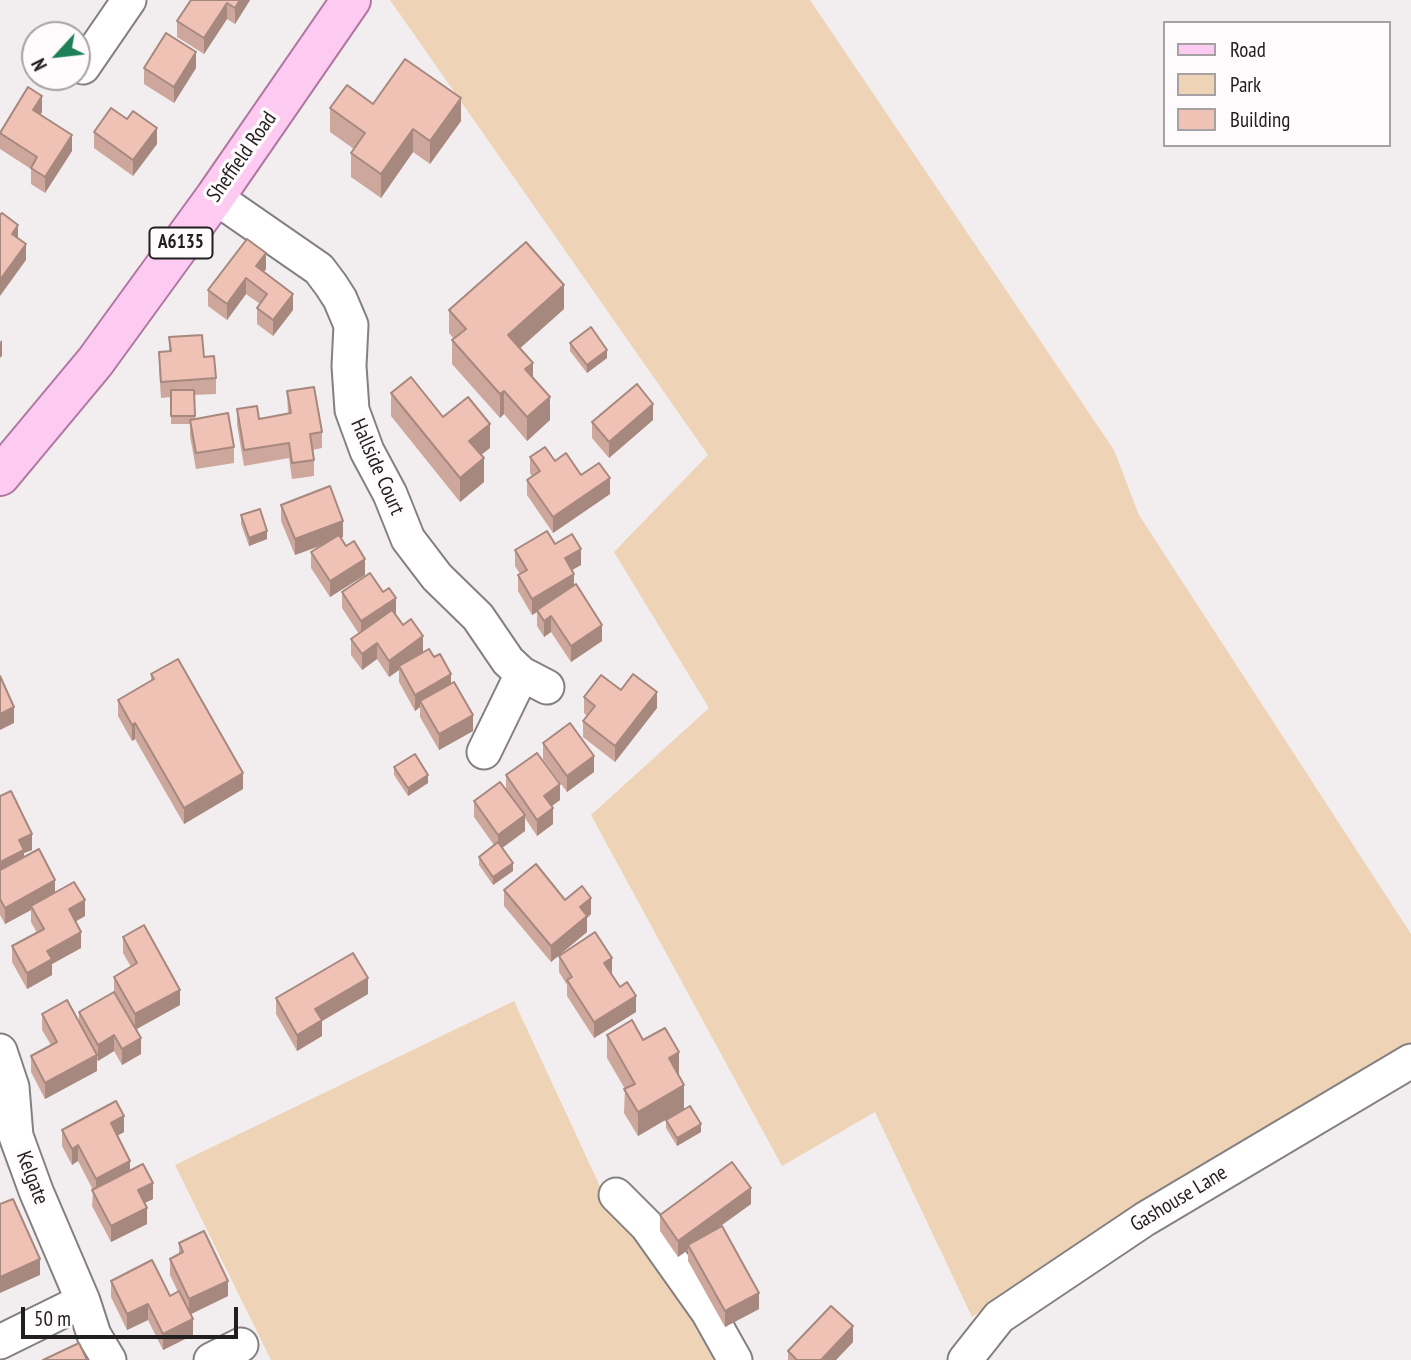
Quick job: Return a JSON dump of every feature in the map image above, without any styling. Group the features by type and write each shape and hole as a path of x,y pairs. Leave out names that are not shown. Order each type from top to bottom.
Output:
{"main road":[{"name":"Sheffield Road","path":"0,476 95,362 215,197 351,0"}],"street":[{"path":"91,54 129,0"},
{"name":"Hallside Court","path":"215,197 319,269 340,299 351,325 349,366 352,410 367,451 390,494 408,539 437,577 478,617 508,661 534,681 484,752"},
{"name":"Kelgate","path":"0,1051 12,1087 16,1136 36,1191 83,1301 94,1335 109,1360"},
{"name":"Gashouse Lane","path":"965,1360 999,1317 1089,1256 1145,1219 1411,1061"},
{"path":"616,1195 647,1226 708,1312 735,1360"},
{"path":"0,1342 83,1301"},
{"path":"211,1360 241,1345"}],"green space":[{"path":"390,0 810,0 1114,450 1139,515 1411,934 1411,1043 1408,1047 997,1299 972,1317 875,1112 782,1166 591,815 709,708 614,552 708,455"},
{"path":"514,1001 604,1195 723,1360 271,1360 175,1165"}],"building":[{"path":"191,0 240,0 235,8 227,3 204,38 177,21"},
{"path":"166,33 196,52 174,87 144,68"},
{"path":"405,59 461,98 430,141 413,129 381,174 351,153 365,133 330,108 347,85 373,104"},
{"path":"26,91 34,91 42,96 33,110 72,135 45,177 31,168 37,157 0,133"},
{"path":"111,108 127,119 133,111 157,128 133,160 94,132"},
{"path":"2,213 18,225 12,234 26,244 0,280 0,215"},
{"path":"247,239 266,253 256,266 293,294 273,320 257,308 267,294 246,278 227,304 208,290"},
{"path":"526,242 564,285 508,335 533,363 525,369 550,397 527,417 504,391 500,394 452,340 466,329 449,310"},
{"path":"591,327 607,350 587,365 570,343"},
{"path":"202,335 204,357 214,356 216,378 161,382 159,352 171,351 169,337"},
{"path":"411,377 443,417 468,397 490,424 469,441 484,458 460,478 391,393"},
{"path":"637,384 653,404 609,442 592,422"},
{"path":"314,387 322,432 310,434 314,460 292,463 289,443 244,450 237,409 257,406 259,419 291,413 287,391"},
{"path":"171,390 194,390 195,416 171,416"},
{"path":"228,413 234,447 196,453 190,420"},
{"path":"545,447 555,461 566,453 581,475 599,463 610,478 553,517 527,480 540,471 530,457"},
{"path":"330,486 343,521 295,539 281,505"},
{"path":"260,509 267,531 249,538 241,515"},
{"path":"547,531 555,544 572,534 581,549 565,558 574,574 532,599 518,575 527,570 515,550"},
{"path":"339,535 346,546 354,541 365,559 330,581 311,552"},
{"path":"370,573 383,592 389,588 396,598 361,621 342,592"},
{"path":"576,584 602,625 571,646 551,616 544,621 537,610"},
{"path":"392,610 403,625 411,619 423,636 389,661 377,643 362,654 351,639"},
{"path":"429,649 434,657 440,654 451,674 415,695 399,666"},
{"path":"178,659 243,773 184,808 135,723 132,725 118,700 154,679 151,674"},
{"path":"633,674 657,692 615,746 583,721 595,706 584,697 601,675 621,690"},
{"path":"0,676 14,707 0,714"},
{"path":"454,682 473,715 439,734 420,701"},
{"path":"570,723 594,756 567,776 543,743"},
{"path":"537,753 560,784 544,796 553,808 537,820 506,775"},
{"path":"415,754 428,775 408,788 394,767"},
{"path":"500,782 525,815 498,835 474,801"},
{"path":"11,791 32,834 19,840 24,850 0,862 0,796"},
{"path":"498,842 513,863 493,877 479,857"},
{"path":"39,849 55,880 5,908 0,899 0,870"},
{"path":"536,864 565,900 582,886 591,898 580,907 587,916 551,946 504,890"},
{"path":"74,882 85,900 69,909 81,932 47,951 52,959 27,973 12,946 44,929 31,906"},
{"path":"144,925 180,990 135,1014 114,977 137,963 123,937"},
{"path":"595,932 612,958 604,963 620,987 627,982 636,996 594,1022 567,980 572,977 559,956"},
{"path":"353,953 368,978 315,1009 322,1020 297,1035 276,998"},
{"path":"114,992 141,1038 122,1049 114,1035 98,1045 79,1012"},
{"path":"67,1000 97,1055 45,1083 31,1056 57,1042 42,1014"},
{"path":"632,1020 643,1040 665,1028 679,1052 669,1058 684,1085 638,1112 624,1089 635,1084 607,1035"},
{"path":"116,1101 124,1116 111,1123 130,1161 96,1179 78,1145 72,1149 62,1130"},
{"path":"690,1106 701,1124 677,1138 666,1120"},
{"path":"732,1162 751,1188 678,1241 660,1215"},
{"path":"143,1164 153,1183 138,1190 147,1208 111,1226 92,1190"},
{"path":"13,1199 40,1259 0,1277 0,1204"},
{"path":"722,1226 759,1293 725,1311 688,1245"},
{"path":"204,1231 228,1281 189,1299 170,1259 183,1252 179,1243"},
{"path":"152,1260 170,1296 179,1291 193,1319 163,1334 148,1304 127,1314 111,1281"},
{"path":"831,1306 853,1326 821,1360 797,1360 788,1351"},
{"path":"79,1343 87,1360 43,1360"}]}
